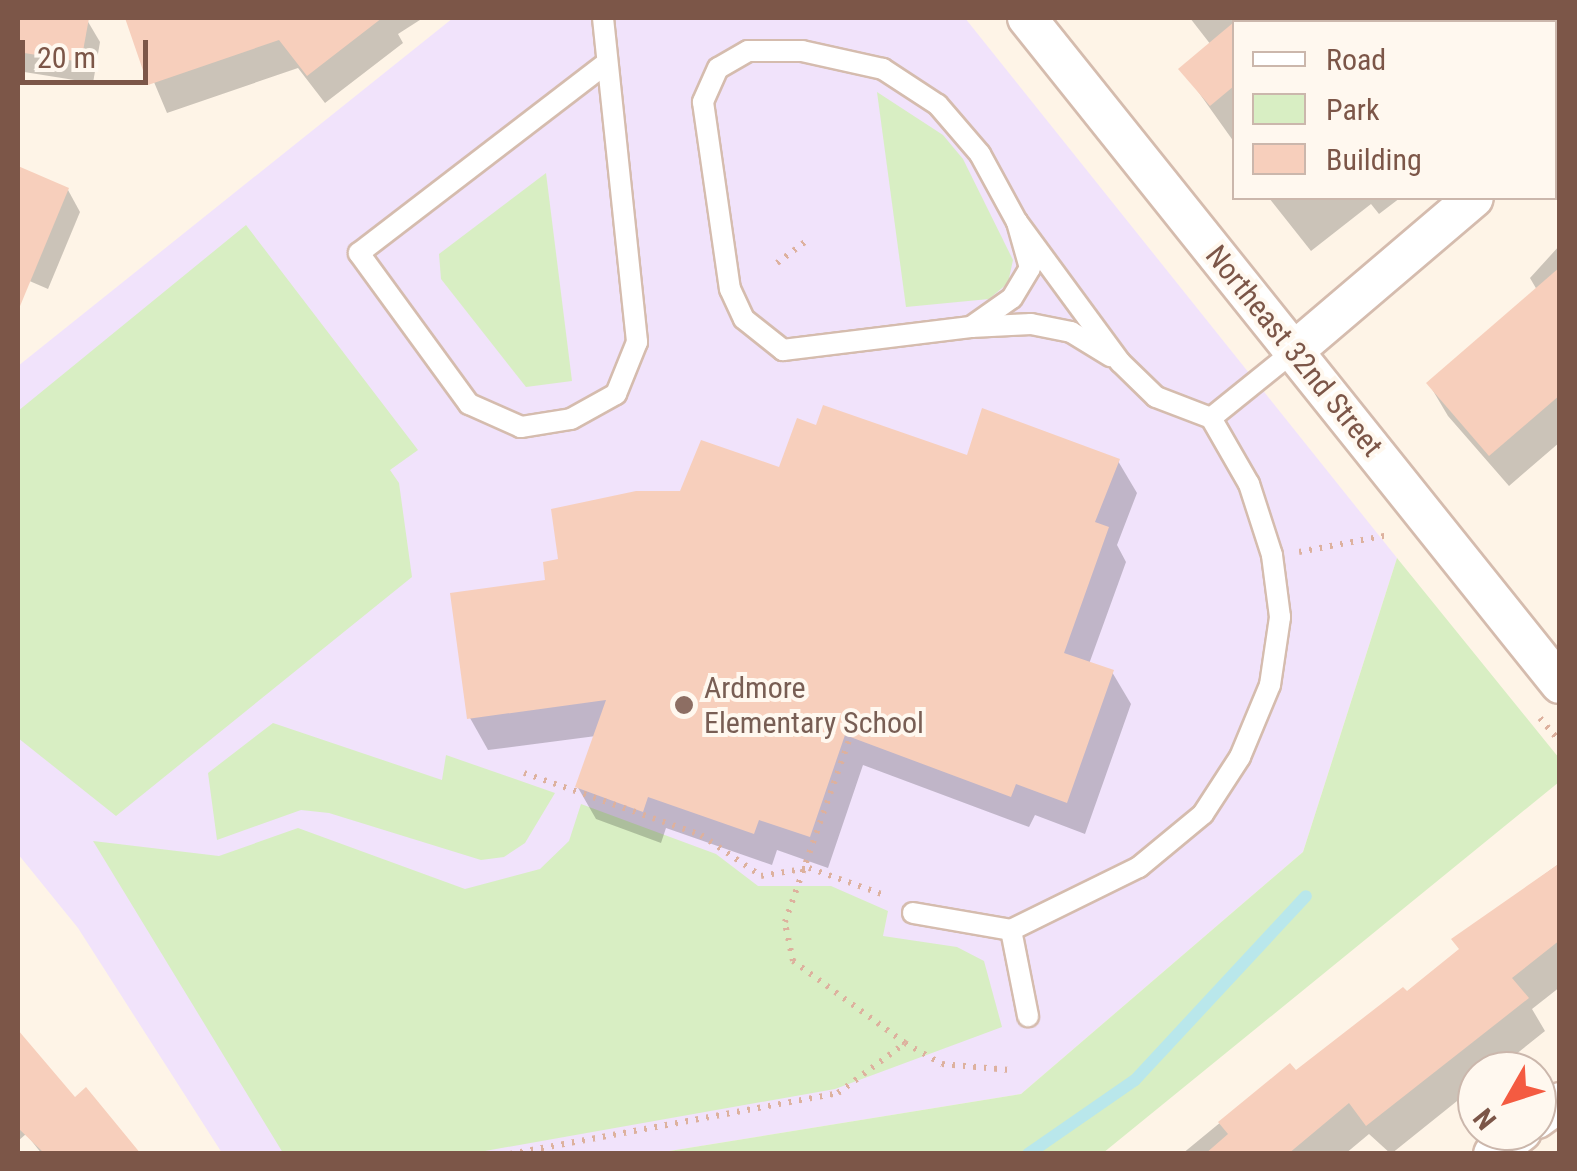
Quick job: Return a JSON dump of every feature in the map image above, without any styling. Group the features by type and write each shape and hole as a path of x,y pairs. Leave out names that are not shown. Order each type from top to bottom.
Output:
{"street":[{"name":"Northeast 32nd Street","path":"1028,18 1560,684"},
{"path":"1294,352 1472,200"}],"lane":[{"path":"603,18 603,66 636,342 616,394 571,419 521,427 469,404 359,253 603,66"},
{"path":"913,913 1012,930 1139,867 1202,814 1240,757 1270,685 1280,617 1272,555 1250,484 1210,418 1156,397 1120,362 1017,222 980,154 938,104 883,69 802,51 748,51 718,68 703,102 730,289 744,319 783,350 1030,324 1071,332 1120,362"},
{"path":"971,328 1012,298 1030,268 1017,222"},
{"path":"1210,418 1294,352"},
{"path":"1012,930 1028,1016"}],"path":[{"path":"777,263 806,240"},
{"path":"1288,554 1357,542"},
{"path":"850,737 809,868 785,922 793,962 905,1043 942,1064 1010,1070"},
{"path":"524,773 700,834 760,876 809,868 896,898 913,913"},
{"path":"510,1154 838,1093 905,1043"}],"shaded area":[{"name":"Ardmore Elementary School","path":"453,18 965,18 1397,558 1303,852 1021,1094 657,1153 222,1153 78,928 18,854 18,366"}],"green space":[{"path":"877,92 943,135 963,159 1013,260 1008,283 989,299 906,307"},
{"path":"546,173 572,381 526,387 441,279 439,254"},
{"path":"246,225 418,450 390,470 399,483 412,577 116,816 18,738 18,411"},
{"path":"1397,558 1559,758 1559,782 1103,1153 657,1153 1021,1094 1303,852"},
{"path":"273,723 442,780 446,755 555,793 525,843 504,857 481,860 329,813 301,810 217,840 208,773"},
{"path":"581,804 716,854 758,886 831,886 888,911 883,936 957,947 984,961 1002,1027 835,1089 474,1153 283,1153 93,841 219,856 298,828 465,889 540,869 569,841"}],"building":[{"path":"18,18 89,18 81,62 18,52"},
{"path":"125,18 382,18 307,76 279,40 148,85"},
{"path":"1232,24 1232,88 1210,106 1178,69"},
{"path":"18,166 69,188 18,311"},
{"path":"1560,267 1560,395 1489,456 1426,383"},
{"path":"823,405 967,455 982,408 1120,459 1095,522 1109,527 1064,653 1114,670 1067,803 1016,784 1011,797 845,735 810,837 759,820 754,834 648,797 643,812 575,787 606,700 467,719 450,593 545,580 543,562 558,559 551,509 636,491 680,491 701,440 779,467 797,418 816,425"},
{"path":"1560,863 1560,940 1512,978 1529,998 1366,1126 1349,1103 1288,1154 1205,1154 1228,1134 1218,1122 1290,1063 1296,1070 1403,987 1407,991 1459,949 1451,939"},
{"path":"18,1030 75,1097 86,1087 141,1154 45,1154 18,1128"}],"waterway":[{"path":"1028,1154 1135,1080 1306,896"}],"place":[{"name":"Ardmore Elementary School","path":"684,705"}]}
